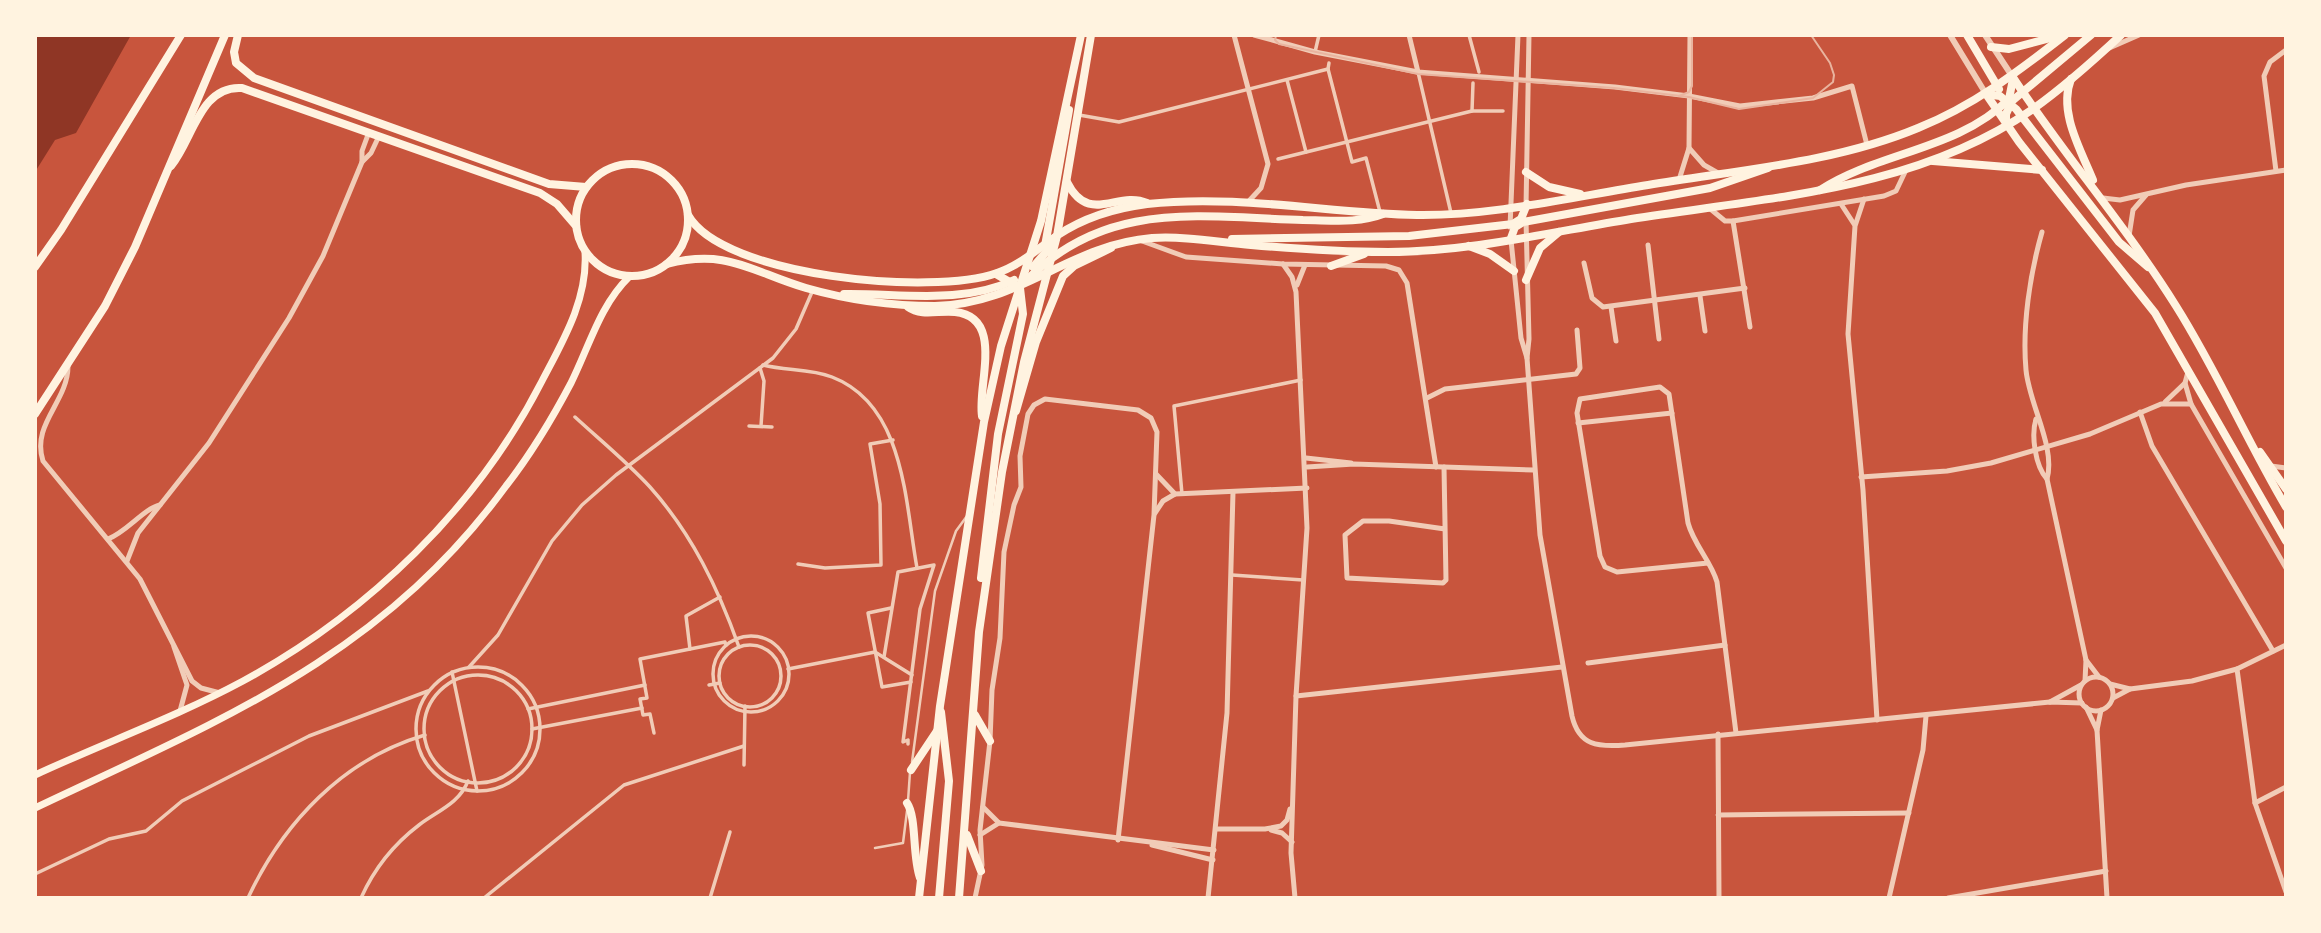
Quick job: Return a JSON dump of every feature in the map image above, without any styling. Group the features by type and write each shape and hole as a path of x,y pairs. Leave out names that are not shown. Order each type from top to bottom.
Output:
{"main road":[{"path":"35,267 61,230 181,35"},
{"path":"35,414 68,366 123,271 225,35"},
{"path":"238,35 234,57 244,72 549,184 586,187"},
{"path":"919,898 940,706 967,516 984,422 1001,346 1032,256 1068,104 1081,35"},
{"path":"1020,288 1047,255 1057,236 1091,35"},
{"path":"1967,35 1998,86 2119,242 2153,270"},
{"path":"1047,255 1057,236 1105,213 1149,204 1246,205 1451,214 1593,195 1867,145 1920,128 1986,94 2063,35"},
{"path":"1992,47 2009,49 2063,35"},
{"path":"1817,192 1856,169 1938,141 1996,110 2023,92 2091,35"},
{"path":"585,252 604,269 629,276 653,272 667,264 696,258 723,258 830,295 905,305 959,304 988,299 1020,288 1073,259 1114,244 1139,240 1180,237 1370,251 1419,251 1466,245 1817,192 1875,180 1931,161 2022,116 2071,79 2121,35"},
{"path":"2012,76 2153,270 2220,379 2286,507"},
{"path":"2006,125 2012,76"},
{"path":"2071,79 2067,96 2069,116 2097,190"},
{"path":"35,775 220,693 283,658 351,609 418,550 458,506 514,429 560,347 582,292 585,252 576,226 557,204 540,193 250,90 229,88 211,97 187,144 169,168"},
{"path":"1986,94 2034,108"},
{"path":"1986,94 2019,142 2142,294 2189,369 2286,541"},
{"path":"960,898 982,605 1011,420 1047,273 1047,255 1068,127 1068,104"},
{"path":"1931,161 2042,170"},
{"path":"1511,238 1515,228 1526,221 1710,188 1782,162"},
{"path":"576,226 578,205 586,187 598,175 612,167 645,165 674,183 683,197 688,215 701,233 771,262 824,275 867,281 960,282 996,274 1032,256 1047,255"},
{"path":"1526,172 1554,189 1593,195"},
{"path":"1067,182 1075,195 1094,205 1131,199 1149,204"},
{"path":"1215,241 1270,236 1417,236 1510,224 1521,219 1527,204"},
{"path":"830,295 953,295 991,288 1025,274 1047,255 1095,232 1148,218 1351,220 1383,212"},
{"path":"667,264 682,246 688,215"},
{"path":"1526,280 1540,248 1560,231"},
{"path":"1011,420 1021,400 1036,342 1063,276 1074,266 1103,254 1114,244"},
{"path":"1466,245 1490,254 1514,271"},
{"path":"1331,266 1370,251"},
{"path":"982,605 982,555 993,463 1023,314 1020,288 996,274"},
{"path":"35,808 267,696 334,654 397,606 465,537 525,461 563,398 609,301 629,276"},
{"path":"905,305 918,312 960,313 978,325 985,341 980,398 984,422"},
{"path":"2251,442 2286,489"},
{"path":"2271,514 2286,532"},
{"path":"939,898 949,781 948,751 940,706"},
{"path":"973,709 978,723 990,741"},
{"path":"911,770 937,731"},
{"path":"908,803 913,814 913,852 921,880"},
{"path":"965,827 981,871"}],"street":[{"path":"1234,35 1268,164 1261,188 1246,205"},
{"path":"1254,35 1315,52 1418,72 1689,96 1740,106 1765,106 1813,98 1853,86 1867,145"},
{"path":"1315,52 1319,35"},
{"path":"1409,35 1451,214"},
{"path":"1469,35 1479,72"},
{"path":"1518,35 1510,224 1521,338 1527,358"},
{"path":"1529,35 1525,236 1529,339 1527,358 1534,470 1544,567 1562,667 1575,726 1586,742 1606,747 1625,746 1718,734 2050,702 2084,705 2101,710"},
{"path":"1679,180 1689,148 1690,35"},
{"path":"1950,35 1986,94"},
{"path":"1985,35 2012,76"},
{"path":"2104,50 2139,35"},
{"path":"2276,171 2264,76 2270,62 2286,50"},
{"path":"1329,63 1328,69 1352,162 1366,158 1383,212"},
{"path":"1079,115 1119,122 1328,69"},
{"path":"1287,80 1306,152"},
{"path":"1472,83 1472,111"},
{"path":"1278,159 1472,111 1503,111"},
{"path":"362,162 362,151 377,123"},
{"path":"127,561 134,540 209,443 294,309 323,256 362,162 371,153 373,134"},
{"path":"1689,148 1704,165 1718,173"},
{"path":"1708,207 1721,218 1733,221 1840,204 1896,191 1906,170"},
{"path":"2103,198 2120,200 2286,170"},
{"path":"2129,236 2133,209 2148,194"},
{"path":"1864,199 1855,226 1848,334 1861,477 1877,720"},
{"path":"1840,204 1849,213 1855,226"},
{"path":"1733,221 1750,327"},
{"path":"2042,232 2033,270 2026,371 2036,419 2037,451 2047,479 2085,660 2084,682 2080,690 2084,705 2097,730"},
{"path":"1139,240 1181,256 1283,264 1386,266 1399,270 1407,283 1436,467"},
{"path":"1648,245 1659,339"},
{"path":"1584,263 1595,303 1611,307 1745,288"},
{"path":"1283,264 1292,277 1296,292 1307,467 1305,580 1296,696 1292,842 1295,898"},
{"path":"1296,292 1305,265"},
{"path":"469,667 498,635 562,528 592,494 762,367 790,337 813,290"},
{"path":"1700,296 1704,331"},
{"path":"1611,307 1616,341"},
{"path":"1427,398 1445,389 1578,372 1577,330"},
{"path":"68,366 64,391 40,437 45,466 127,561 147,589 195,684 220,693"},
{"path":"761,426 764,380 762,367"},
{"path":"762,367 817,372 849,385 878,411 892,440 917,568"},
{"path":"2189,369 2185,383 2191,404 2286,568"},
{"path":"1178,494 1174,406 1301,380"},
{"path":"1861,477 1961,469 2037,451 2090,434 2161,404 2185,383"},
{"path":"1708,563 1617,572 1605,567 1601,560 1578,423 1576,406 1583,397 1660,387 1669,394 1688,523 1708,563 1717,582 1735,733"},
{"path":"975,898 981,871 980,835 990,741 1002,566 1015,501 1021,487 1020,456 1028,414 1034,405 1045,399 1138,410 1147,414 1157,432 1154,515 1118,840"},
{"path":"2161,404 2191,404"},
{"path":"2140,412 2152,446 2273,651"},
{"path":"1578,423 1672,413"},
{"path":"575,417 657,495 681,527 720,597 739,647"},
{"path":"2036,419 2041,425 2047,448 2047,479"},
{"path":"749,426 772,427"},
{"path":"798,564 825,568 881,565 880,504 870,444 892,440"},
{"path":"1306,458 1354,464 1534,470"},
{"path":"35,463 45,466"},
{"path":"1307,467 1354,464"},
{"path":"2271,466 2286,468"},
{"path":"1444,467 1444,529 1448,577 1443,583 1346,578 1345,535 1363,521 1389,521 1444,529"},
{"path":"1156,474 1178,494"},
{"path":"1154,515 1163,501 1178,494 1307,488"},
{"path":"1208,898 1227,702 1233,492"},
{"path":"108,539 127,530 151,508 160,505"},
{"path":"884,657 898,572 934,565 922,600 903,742 908,740 908,744"},
{"path":"1232,575 1305,580"},
{"path":"690,649 686,616 720,597"},
{"path":"892,608 868,613 882,687 911,681"},
{"path":"749,636 767,639 782,652 789,669 786,688 780,699 764,710 745,712 724,702 711,684 713,666 726,645 736,639 749,636"},
{"path":"654,733 650,714 643,715 640,699 647,698 640,659 724,642 726,645"},
{"path":"753,645 764,648 773,655 781,670 779,688 762,704 745,706 729,698 720,683 723,660 739,647 753,645"},
{"path":"1588,663 1725,645"},
{"path":"2085,660 2099,677 2110,684 2130,688 2192,681 2237,669 2286,645"},
{"path":"174,647 187,685 180,710"},
{"path":"781,670 875,652 912,675"},
{"path":"35,874 109,839 146,831 181,801 309,736 428,691 452,672 469,667 486,667 510,675 523,686 537,708 541,728 536,752 522,773 501,787 477,791 449,784 430,768 417,737 418,713 428,691"},
{"path":"1296,696 1562,667"},
{"path":"2237,669 2255,803 2286,892"},
{"path":"452,672 477,791"},
{"path":"475,675 497,678 516,691 528,709 531,729 526,752 512,771 491,781 468,781 449,774 439,765 428,748 425,720 433,700 454,681 475,675"},
{"path":"2050,702 2084,682 2099,677"},
{"path":"711,684 720,683"},
{"path":"2110,684 2113,698"},
{"path":"528,709 645,685"},
{"path":"2107,898 2097,730 2101,710 2113,698 2130,688"},
{"path":"744,765 745,706"},
{"path":"531,729 642,708"},
{"path":"1888,898 1923,750 1926,716"},
{"path":"248,898 282,838 317,797 358,766 425,734"},
{"path":"1718,734 1719,898"},
{"path":"484,898 624,785 744,746"},
{"path":"361,898 386,856 465,790 468,781"},
{"path":"2255,803 2286,787"},
{"path":"1265,830 1286,822 1294,792"},
{"path":"983,807 999,824"},
{"path":"1718,815 1909,813"},
{"path":"980,835 999,824 1214,850"},
{"path":"1216,829 1265,830 1282,833 1292,842"},
{"path":"710,898 730,832"},
{"path":"1149,844 1213,860"},
{"path":"1950,898 2106,871"}],"lane":[{"path":"875,848 903,843 933,600 956,531 967,516"}],"shaded area":[{"path":"35,35 131,35 76,133 55,140 35,172"}],"tram line":[{"path":"1276,35 1275,40 1279,44 1418,74 1614,88 1689,97 1739,109 1813,98 1833,82 1830,63 1811,35"},
{"path":"1679,96 1689,92 1692,86 1692,35"}]}
